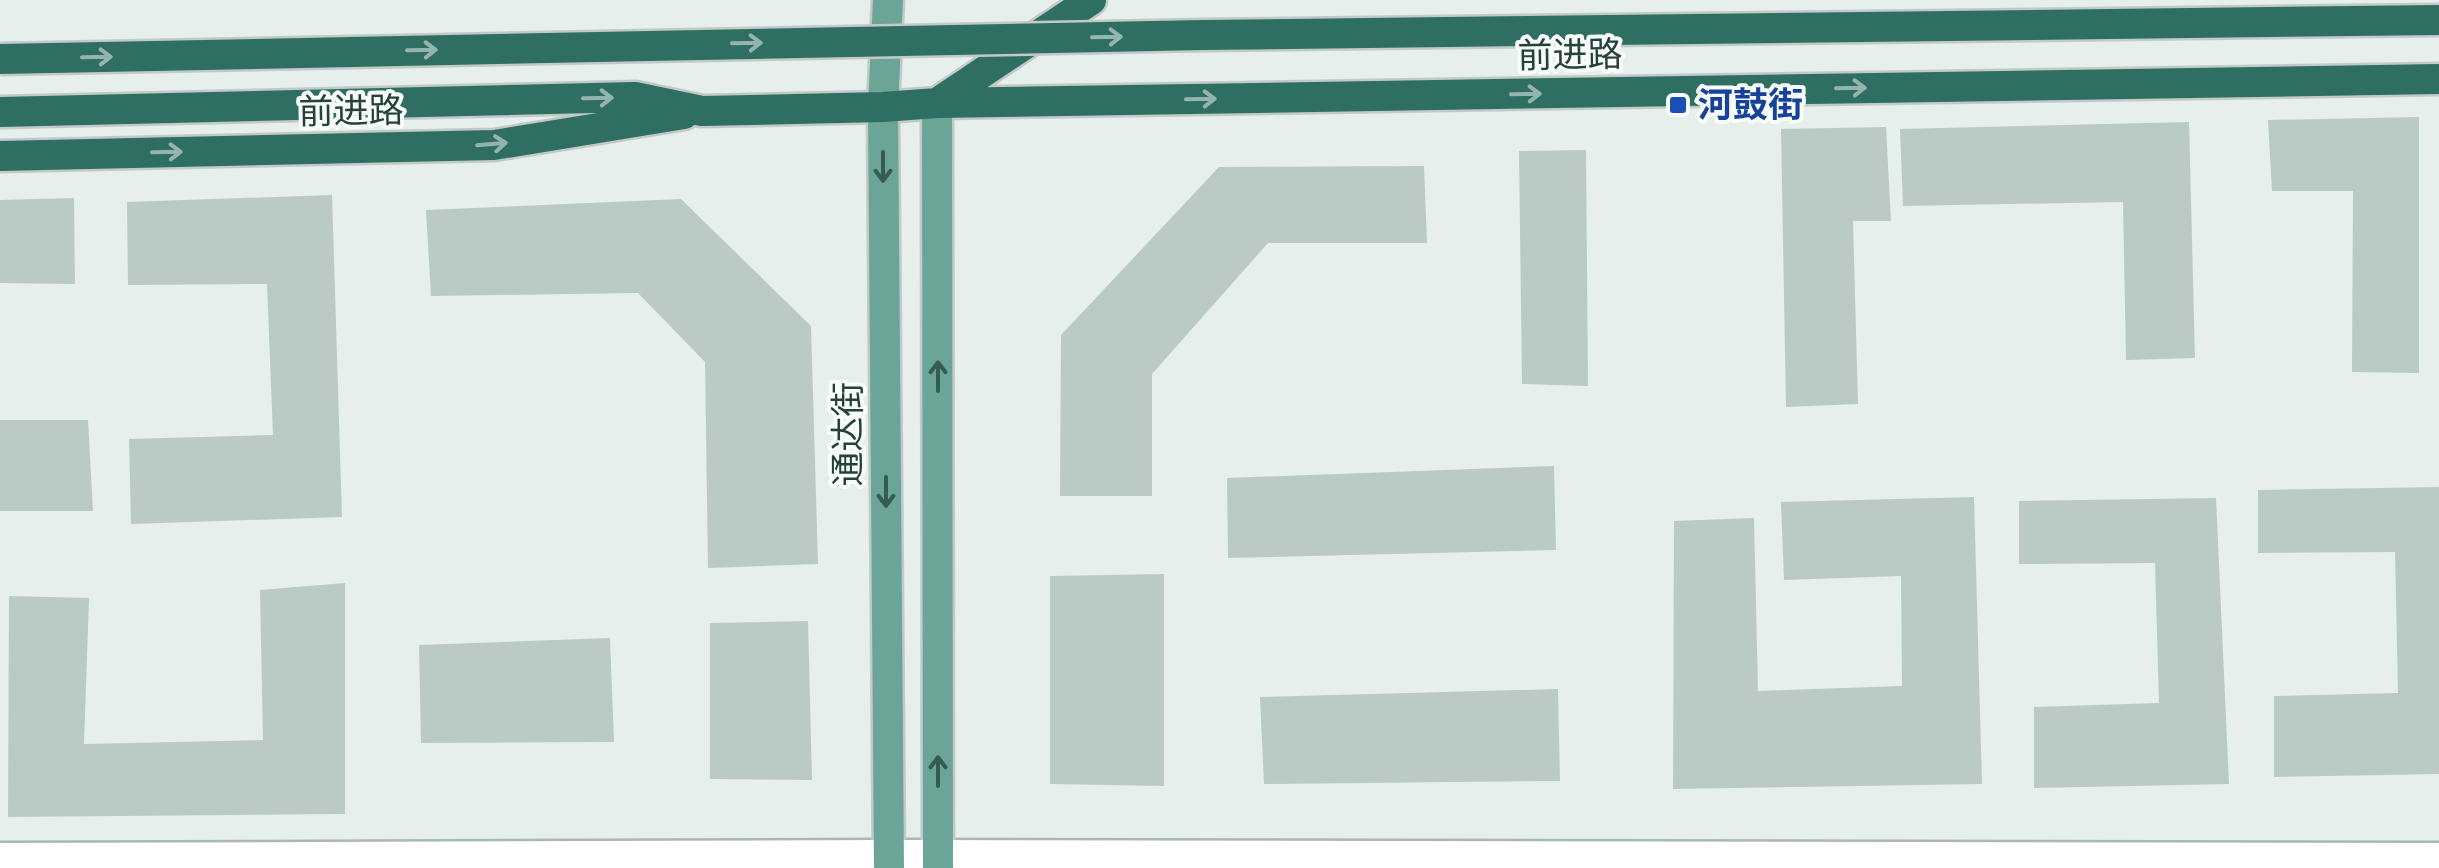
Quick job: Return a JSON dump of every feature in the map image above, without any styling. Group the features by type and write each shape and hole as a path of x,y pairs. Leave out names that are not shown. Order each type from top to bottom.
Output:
{"highway":[{"path":"937,103 1091,0"},
{"path":"0,59 1164,36 2439,20"},
{"name":"前进路","path":"0,156 494,145 702,111 883,108 937,103 2439,79"},
{"name":"前进路","path":"0,112 635,97 702,111"}],"main road":[{"name":"通达街","path":"888,0 883,108 889,862"},
{"path":"937,103 938,862"}],"street":[{"path":"0,858 938,862 2439,858"}],"building":[{"path":"2419,117 2419,373 2352,372 2353,191 2272,191 2268,120"},
{"path":"2189,122 2195,358 2126,360 2123,202 1903,206 1900,129"},
{"path":"1886,127 1891,221 1853,221 1858,404 1786,407 1781,129"},
{"path":"1586,150 1588,386 1522,384 1519,151"},
{"path":"1424,166 1427,243 1268,243 1152,374 1152,496 1060,496 1061,335 1219,167"},
{"path":"332,195 342,517 131,524 129,439 273,435 267,284 128,285 127,202"},
{"path":"74,198 75,284 0,283 0,200"},
{"path":"681,199 811,326 818,564 708,568 705,362 638,293 431,296 426,210"},
{"path":"0,420 88,420 93,511 0,511"},
{"path":"1554,466 1556,550 1228,558 1227,478"},
{"path":"2439,487 2439,774 2274,777 2274,696 2398,693 2395,552 2258,553 2258,490"},
{"path":"1974,497 1982,784 1673,789 1674,521 1754,518 1758,691 1902,686 1901,576 1784,580 1781,502"},
{"path":"2216,498 2229,784 2034,788 2034,707 2159,703 2155,563 2019,564 2019,501"},
{"path":"1164,574 1164,786 1050,784 1050,576"},
{"path":"345,583 345,814 8,817 9,596 89,598 84,744 263,740 260,590"},
{"path":"808,621 812,780 710,779 710,623"},
{"path":"610,638 614,742 421,743 419,645"},
{"path":"1558,689 1560,781 1264,784 1260,697"}],"place":[{"name":"河鼓街","path":"1678,105"}]}
